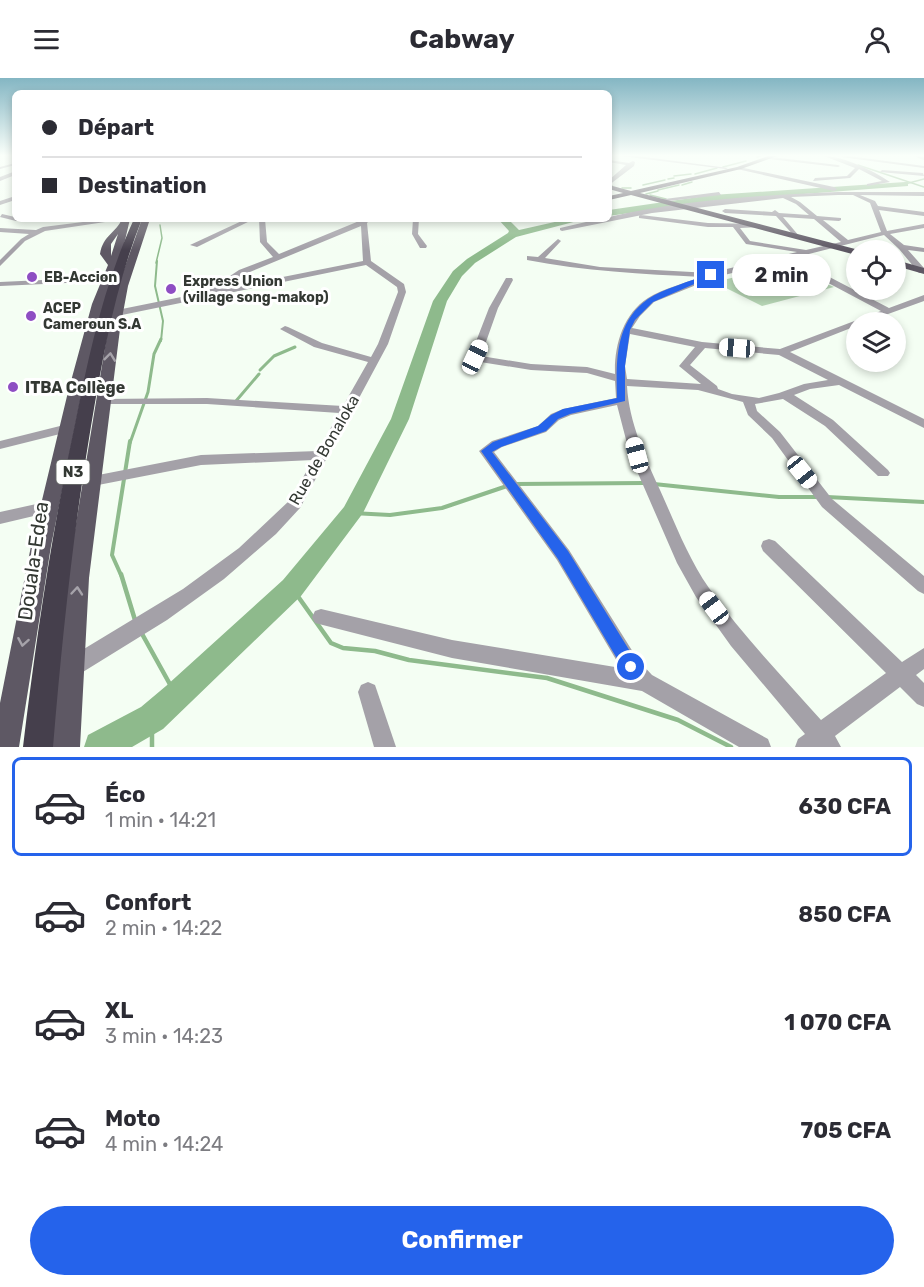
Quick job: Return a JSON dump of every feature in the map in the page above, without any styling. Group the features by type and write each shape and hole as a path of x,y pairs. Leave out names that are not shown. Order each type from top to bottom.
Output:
{"highway":[{"name":"Douala-Edea","path":"38,747 71,481 103,319 111,288 127,245 128,222"}],"main road":[{"path":"616,187 846,249"},
{"path":"630,192 649,187"},
{"path":"612,196 651,187"},
{"path":"5,747 50,507 82,362 127,222"},
{"path":"66,747 78,578 117,313 134,250 145,222"},
{"path":"906,266 923,271"}],"street":[{"path":"828,187 868,200 876,208 885,233 894,240"},
{"path":"662,201 750,192 839,187"},
{"path":"888,192 906,187"},
{"path":"612,218 658,209 780,195 844,191 924,194"},
{"path":"780,195 796,202 846,242 711,275 651,300 636,314 626,330 620,366 622,387 637,455 685,563 702,592 818,743 924,657"},
{"path":"766,203 796,236"},
{"path":"876,208 924,214"},
{"path":"658,209 660,218 658,228"},
{"path":"725,211 839,219"},
{"path":"707,213 716,226"},
{"path":"2,216 12,218"},
{"path":"623,216 660,218 716,226 759,226"},
{"path":"0,264 4,256 39,231 40,222"},
{"path":"0,230 39,231 112,222"},
{"path":"194,245 244,222"},
{"path":"262,222 261,241 265,247 280,258"},
{"path":"205,297 237,275 364,222"},
{"path":"117,313 205,297 367,262 366,222"},
{"path":"416,222 415,234 423,246"},
{"path":"562,230 596,222"},
{"path":"735,226 748,243 811,252"},
{"path":"855,240 924,226"},
{"path":"539,260 558,240"},
{"path":"906,248 924,250"},
{"path":"906,252 923,271"},
{"path":"530,258 600,269 711,275"},
{"path":"788,258 889,311 924,298"},
{"name":"Rue de Bonaloka","path":"69,680 228,566 280,521 295,504 383,344 402,289 367,262"},
{"path":"0,284 110,271"},
{"path":"509,280 494,303 483,340 475,357 477,359 531,367 587,370 622,387"},
{"path":"782,352 846,328"},
{"path":"285,329 318,345 374,361"},
{"path":"626,330 702,345 782,352 924,424"},
{"path":"702,345 684,366 722,394"},
{"path":"760,747 645,682 631,667 563,555 486,451 488,448 542,429 555,417 622,387 676,384 759,401 785,395 808,386 838,382"},
{"path":"785,395 829,423 883,473"},
{"path":"748,400 752,412 777,435 827,503 924,586"},
{"path":"105,401 207,401 347,410"},
{"path":"0,446 68,428"},
{"path":"93,481 201,460 322,455"},
{"path":"0,518 50,507"},
{"path":"770,546 900,676 924,697"},
{"path":"321,617 452,649 645,682"},
{"path":"368,692 385,747"}],"green space":[{"path":"784,266 834,287 762,306 714,282"}],"waterway":[{"path":"658,190 670,187"},
{"path":"612,213 712,198 861,187"},
{"path":"622,188 631,188"},
{"path":"646,194 658,191"},
{"path":"650,195 666,199"},
{"path":"506,222 514,231 512,235"},
{"path":"512,235 567,222"},
{"path":"156,263 162,238 160,225"},
{"path":"100,747 152,718 292,588 352,513 400,419 440,301 457,274 471,261 512,235"},
{"path":"157,261 155,286 163,321 161,341"},
{"path":"130,443 148,392 154,354 161,339"},
{"path":"260,370 274,356 295,347"},
{"path":"236,401 259,374"},
{"path":"121,575 112,555 130,441"},
{"path":"516,484 644,483"},
{"path":"654,484 779,497 817,497"},
{"path":"352,513 390,515 442,508 507,486"},
{"path":"827,497 924,502"},
{"path":"121,574 135,620"},
{"path":"292,588 331,643 343,648 375,651 409,660 547,678 678,720 731,747"},
{"path":"141,632 177,697"},
{"path":"152,718 152,747"}],"place":[{"name":"EB-Accion","path":"32,277"},
{"name":"Express Union (village song-makop)","path":"171,289"},
{"name":"ACEP Cameroun S.A","path":"31,316"},
{"name":"ITBA Collège","path":"13,387"}],"route":[{"path":"631,667 563,555 486,451 497,444 542,429 555,417 567,412 622,399 620,366 626,330 632,319 651,300 711,275"}]}
